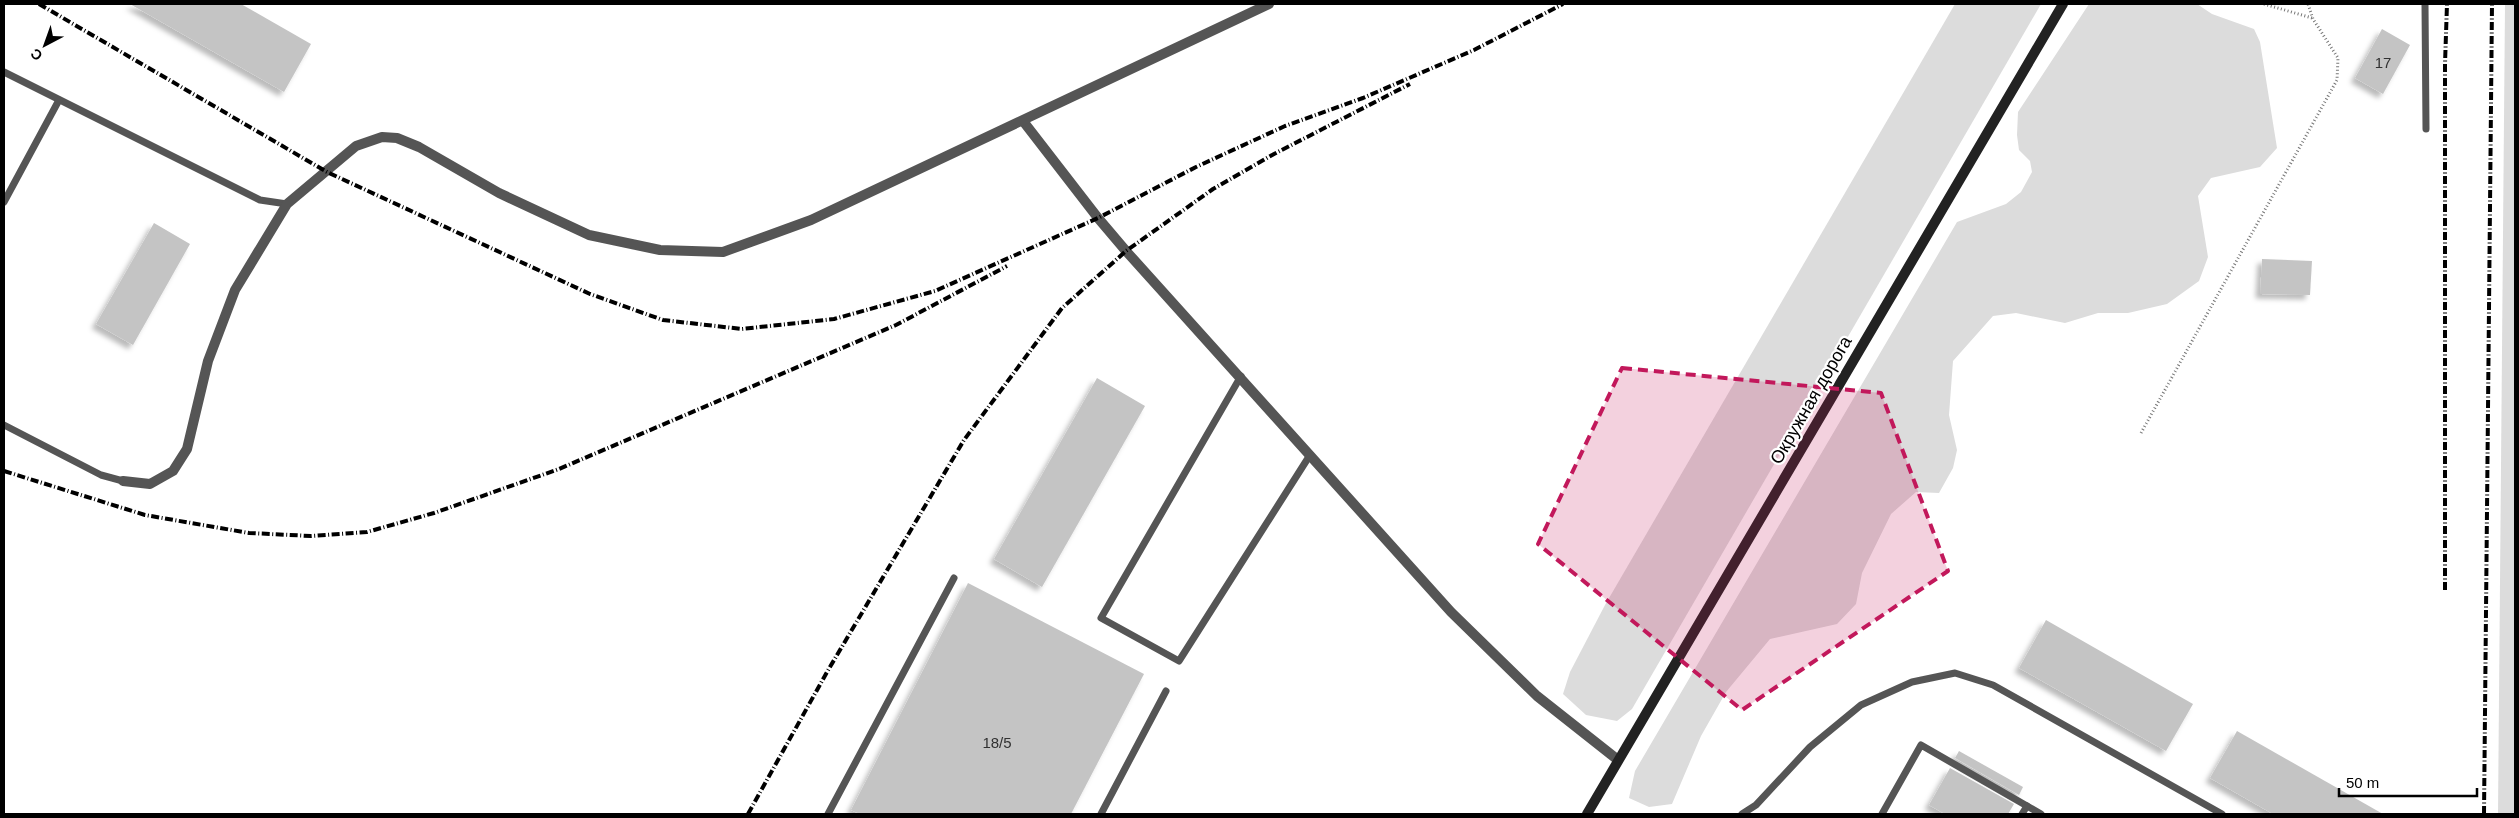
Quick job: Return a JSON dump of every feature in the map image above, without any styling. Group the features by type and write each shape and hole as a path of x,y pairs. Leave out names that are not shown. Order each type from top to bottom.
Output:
{"main road":[{"name":"Окружная дорога","path":"1587,814 2063,4"}],"street":[{"path":"123,482 150,484 173,472 187,449 208,361 235,290 287,204 356,146 382,137 397,138 419,147 499,193 589,235 660,250 723,252 811,220 1268,4"},
{"path":"1023,121 1098,218 1451,612 1537,696 1618,760"}],"lane":[{"path":"2425,4 2426,129"},
{"path":"4,72 260,200 287,204"},
{"path":"4,202 59,100"},
{"path":"1241,376 1101,618 1179,661 1310,455"},
{"path":"4,425 102,475 123,482"},
{"path":"828,814 954,578"},
{"path":"1742,814 1756,805 1810,747 1861,705 1912,682 1955,673 1992,685 2222,814"},
{"path":"1100,814 1166,691"},
{"path":"1882,814 1921,745 2041,814"},
{"path":"2022,814 2027,806"}],"path":[{"path":"2264,4 2313,18"},
{"path":"2141,433 2337,80 2338,58 2313,18 2308,4"}],"highlighted area":[{"path":"1622,368 1881,393 1948,571 1742,710 1538,544"}],"shaded area":[{"path":"1955,4 2041,4 1632,709 1617,721 1586,715 1563,694 1570,672 1605,605"},
{"path":"2089,4 2197,4 2212,14 2254,29 2260,42 2277,148 2260,167 2211,178 2198,196 2208,257 2199,281 2167,304 2128,313 2098,313 2065,323 2016,313 1993,316 1953,361 1949,415 1957,450 1953,468 1939,493 1916,492 1891,514 1862,573 1856,604 1837,624 1770,639 1726,692 1701,736 1672,804 1649,807 1629,798 1635,771 1957,222 2006,204 2021,192 2032,172 2030,161 2019,150 2017,135 2018,112"},
{"path":"2505,4 2515,4 2515,814 2498,814"}],"building":[{"path":"130,4 241,4 311,44 284,92"},
{"path":"2382,29 2410,45 2383,94 2355,78"},
{"path":"154,223 190,244 133,345 96,324"},
{"path":"2262,259 2312,261 2310,295 2260,294"},
{"path":"1097,378 1145,406 1042,587 994,559"},
{"path":"968,583 1144,674 1071,814 860,814 851,810"},
{"path":"2046,620 2193,704 2166,751 2019,668"},
{"path":"2237,731 2383,814 2273,814 2210,778"},
{"path":"1959,751 2023,787 2019,795 1955,758"},
{"path":"1950,768 2014,804 2008,814 1945,814 1929,805"}],"railway":[{"path":"39,4 327,172 590,294 663,320 742,329 834,319 935,291 1098,218 1196,167 1285,126 1363,98 1474,50 1563,4"},
{"path":"2445,590 2445,64 2447,4"},
{"path":"2484,814 2492,4"},
{"path":"748,814 827,672 964,440 1062,308 1126,251 1213,189 1274,154 1410,84"},
{"path":"4,471 145,515 249,533 311,536 367,532 434,513 559,469 896,325 1007,266"}]}
